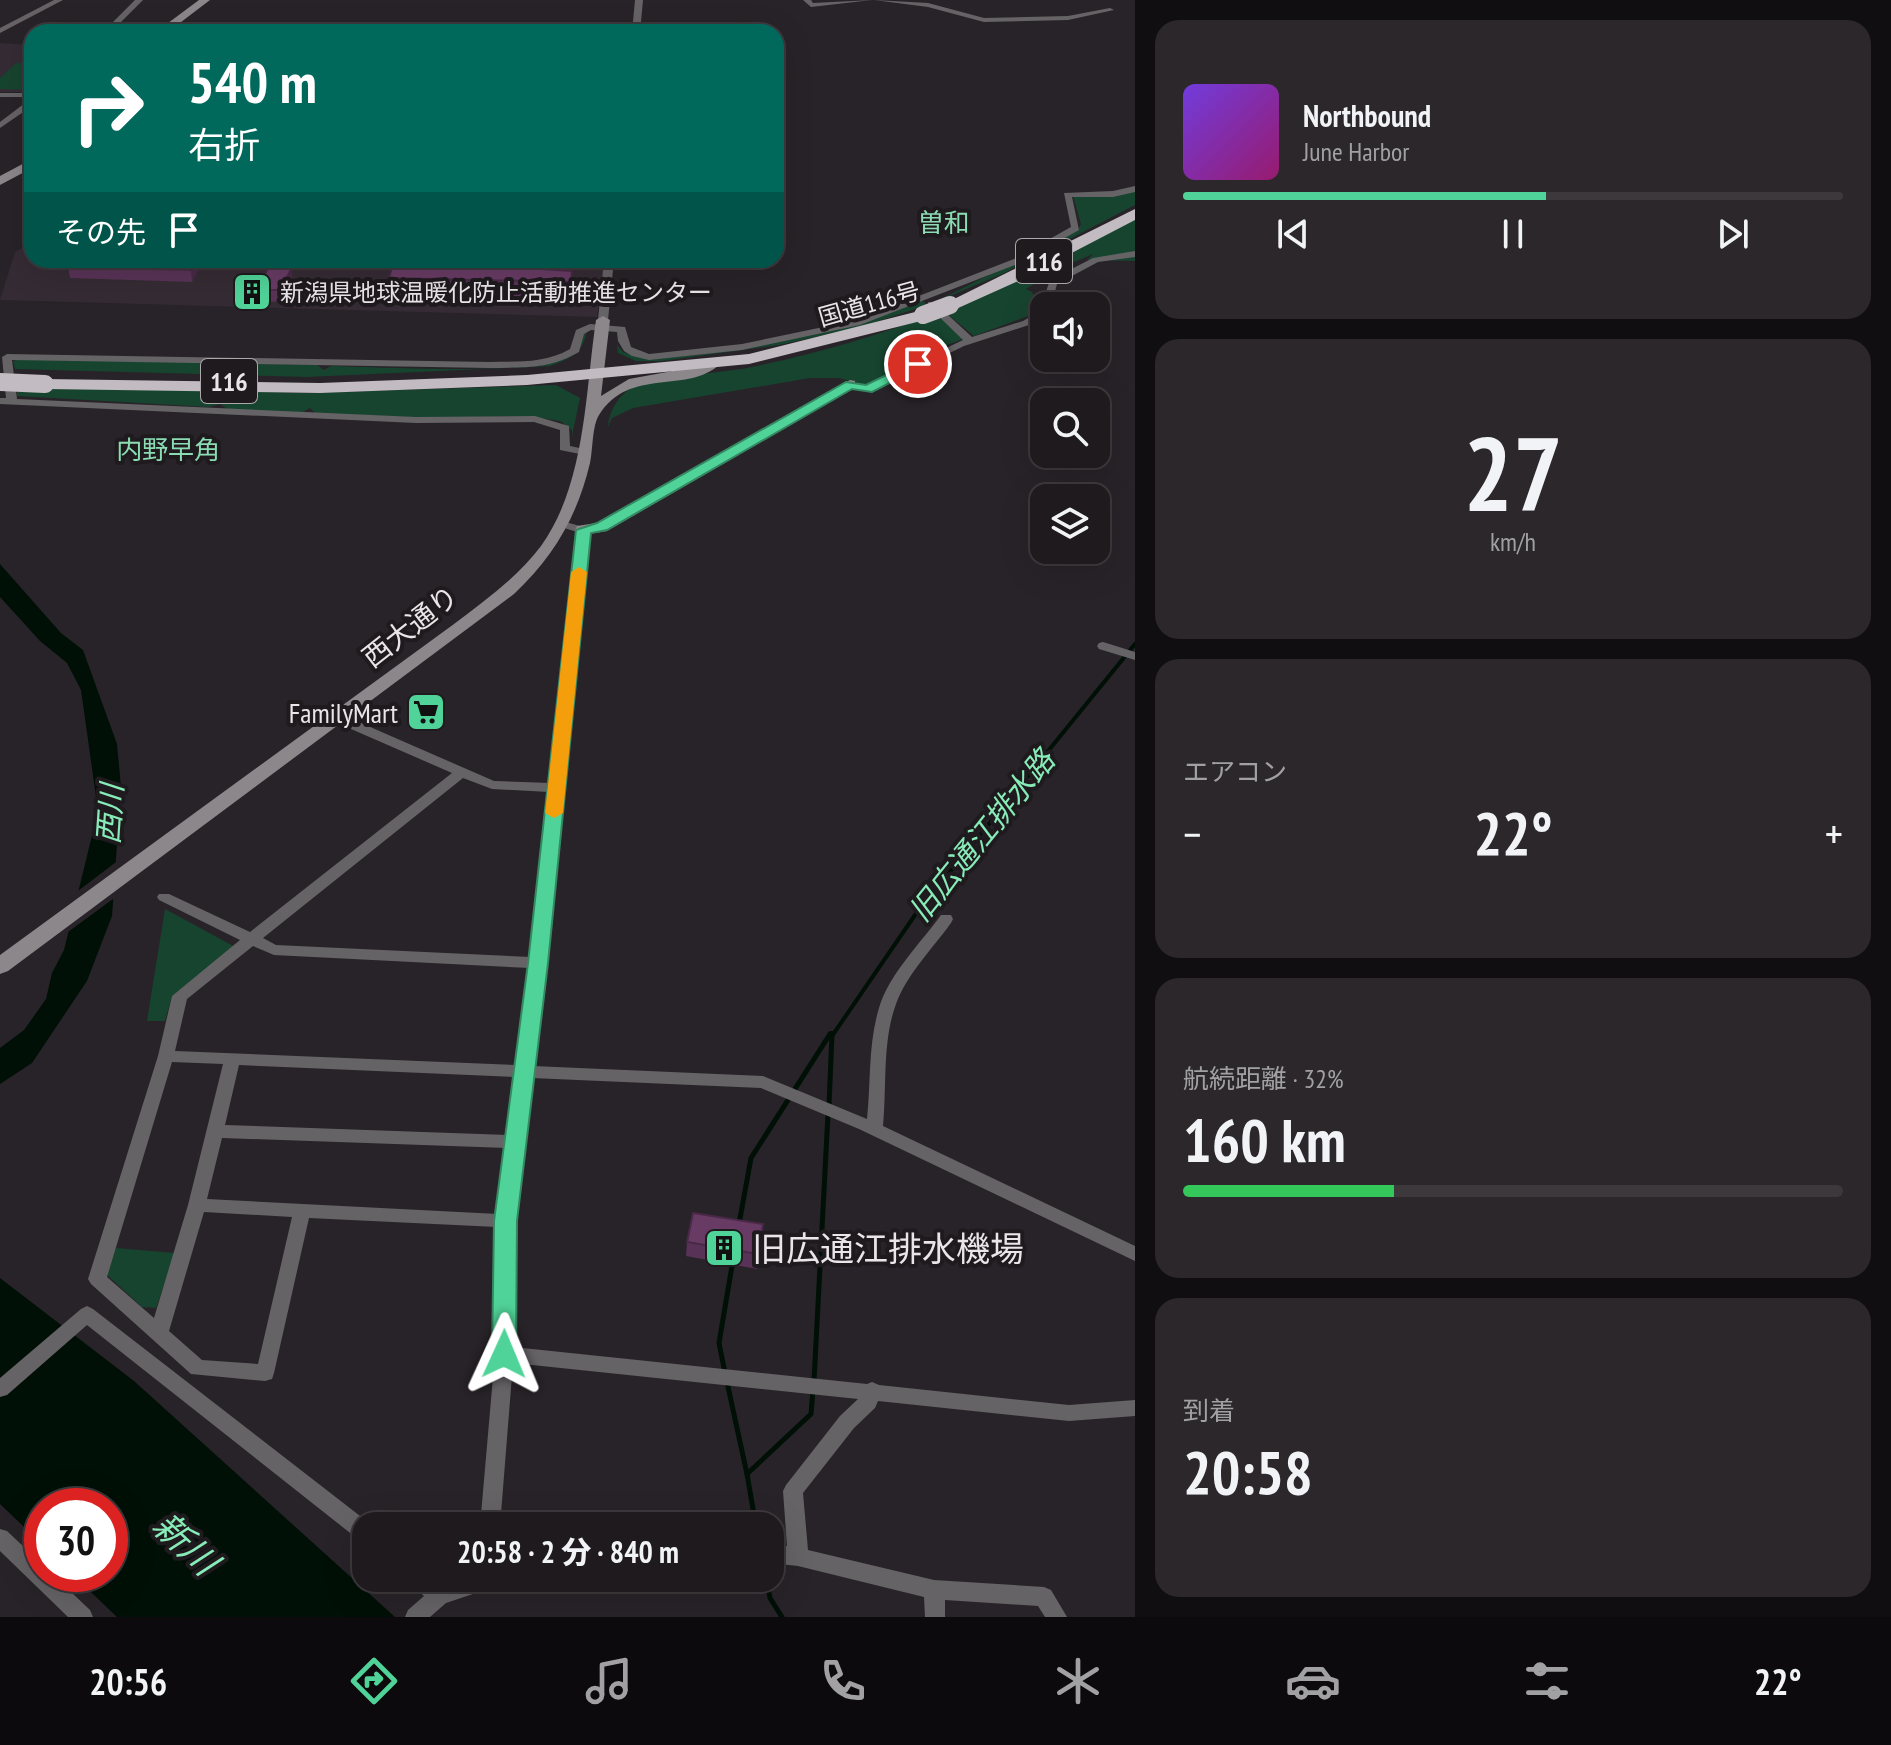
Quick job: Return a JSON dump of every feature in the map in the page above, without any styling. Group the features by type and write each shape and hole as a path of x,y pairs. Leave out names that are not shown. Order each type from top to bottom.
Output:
{"highway":[{"name":"国道116号","path":"597,374 713,364 843,339 950,305 1010,279 1135,214"},
{"name":"116","path":"0,374 44,380 243,389 597,374"},
{"name":"116","path":"0,382 44,380"}],"street":[{"path":"0,31 59,0"},
{"path":"115,24 139,0"},
{"path":"172,24 205,0"},
{"path":"637,24 639,0"},
{"path":"807,0 811,5 868,0"},
{"path":"878,0 928,5 984,20 1068,18 1110,10"},
{"path":"0,95 24,95"},
{"path":"0,126 24,108"},
{"path":"0,181 24,168"},
{"path":"585,452 564,448 565,428 535,419 416,420 6,401 4,357 437,365 542,363 558,360 575,350 581,329 602,323 622,329 622,345 636,355 699,353 860,322 1017,261 1071,233 1076,228 1067,195 1113,194 1135,189"},
{"path":"1050,292 1053,282 1096,260 1135,254"},
{"path":"602,323 608,268"},
{"path":"960,282 966,284 928,301 969,340"},
{"path":"562,524 583,530 601,527 850,384 868,389 969,340 1030,321"},
{"name":"西大通り","path":"0,966 340,719 522,577 550,546 562,524 585,452 602,323"},
{"path":"590,415 612,393 627,384 686,375 713,364"},
{"path":"491,1512 504,1354 506,1221 538,963 583,530"},
{"path":"1103,646 1135,656"},
{"path":"340,719 492,785 557,788"},
{"path":"302,1210 265,1373 198,1368 97,1279 166,1056 180,996 462,772"},
{"path":"164,897 274,950 538,963"},
{"path":"869,1127 880,1093 877,1055 888,1003 946,919"},
{"path":"166,1056 524,1074 763,1082 869,1127 1135,1254"},
{"path":"159,1334 217,1131 232,1060"},
{"path":"217,1131 514,1142"},
{"path":"197,1205 506,1221"},
{"path":"0,1389 87,1314 352,1522"},
{"path":"504,1354 872,1390 963,1404 1069,1413 1135,1408"},
{"path":"784,1543 793,1491 847,1422 868,1402 872,1390"},
{"path":"0,1538 83,1617"},
{"path":"784,1555 934,1590 1044,1597 1057,1617"},
{"path":"934,1590 935,1617"},
{"path":"434,1592 439,1596"},
{"path":"415,1617 439,1596 450,1592"}],"shaded area":[{"path":"0,43 24,44 24,92 0,92"},
{"path":"24,247 24,268 604,268 597,317 0,300 15,252"}],"green space":[{"path":"16,63 24,64 24,90 0,89 0,78"},
{"path":"1135,192 1135,205 1002,274 933,303 1078,230 1081,224 1073,196"},
{"path":"1135,216 1135,261 1087,260 1093,254 1060,268 1046,264"},
{"path":"1022,277 1037,282 1026,289 1032,292 1030,315 974,336 944,311"},
{"path":"922,300 927,305 864,326 779,345 662,361 636,361 618,353 617,345 623,352 643,358 695,355 868,321"},
{"path":"936,313 963,339 936,349 868,386 839,378 810,378 633,408 612,418 608,427 618,400 640,384 747,368 795,357 866,338"},
{"path":"587,330 583,344 576,353 582,334"},
{"path":"576,353 550,366 307,377 15,369 13,361 231,363 234,368 242,363 317,365 324,370 331,366 459,369 530,365"},
{"path":"556,385 580,398 572,436 572,430 560,421 528,416 427,418 315,413 310,408 301,413 227,409 220,404 209,407 17,396 17,389 58,387 308,393"},
{"path":"165,909 235,947 172,996 165,1021 147,1021"},
{"path":"116,1248 175,1253 156,1308 142,1307 106,1274"}],"water":[{"name":"西川","path":"0,564 61,633 83,650 117,744 121,787 112,916 87,981 32,1063 0,1084 0,1048 24,1030 46,999 52,973 64,950 98,811 81,690 67,663 40,641 0,597"},
{"name":"新川","path":"0,1278 134,1381 352,1578 352,1592 367,1592 395,1617 117,1617 91,1592 128,1592 128,1488 24,1488 24,1527 0,1504"}],"pier":[{"path":"120,859 117,896 64,935 74,894"}],"building":[{"path":"109,268 192,268 191,270"},
{"path":"268,268 291,269 281,290 258,290"},
{"path":"392,268 572,271 571,282 389,278"},
{"path":"693,1213 763,1224 758,1254 687,1242"}],"waterway":[{"name":"旧広通江排水路","path":"832,1036 915,915 1135,644"},
{"name":"旧広通江排水路","path":"739,1224 751,1158 830,1034"},
{"name":"旧広通江排水路","path":"829,1105 832,1034"},
{"name":"旧広通江排水路","path":"814,1381 828,1114"},
{"name":"旧広通江排水路","path":"725,1373 719,1343 733,1260"},
{"name":"旧広通江排水路","path":"727,1382 747,1474"},
{"name":"旧広通江排水路","path":"747,1474 811,1414 813,1390"},
{"name":"旧広通江排水路","path":"747,1474 754,1512"},
{"name":"旧広通江排水路","path":"769,1592 782,1617"}],"slow traffic":[{"path":"554,813 579,572"}],"place":[{"name":"新潟県地球温暖化防止活動推進センター","path":"252,292"},
{"name":"FamilyMart","path":"426,712"},
{"name":"旧広通江排水機場","path":"724,1248"}],"district":[{"name":"曽和","path":"944,222"},
{"name":"内野早角","path":"168,449"}],"route":[{"path":"504,1354 506,1221 538,963 583,530 601,527 850,384 868,389 918,364"}]}
